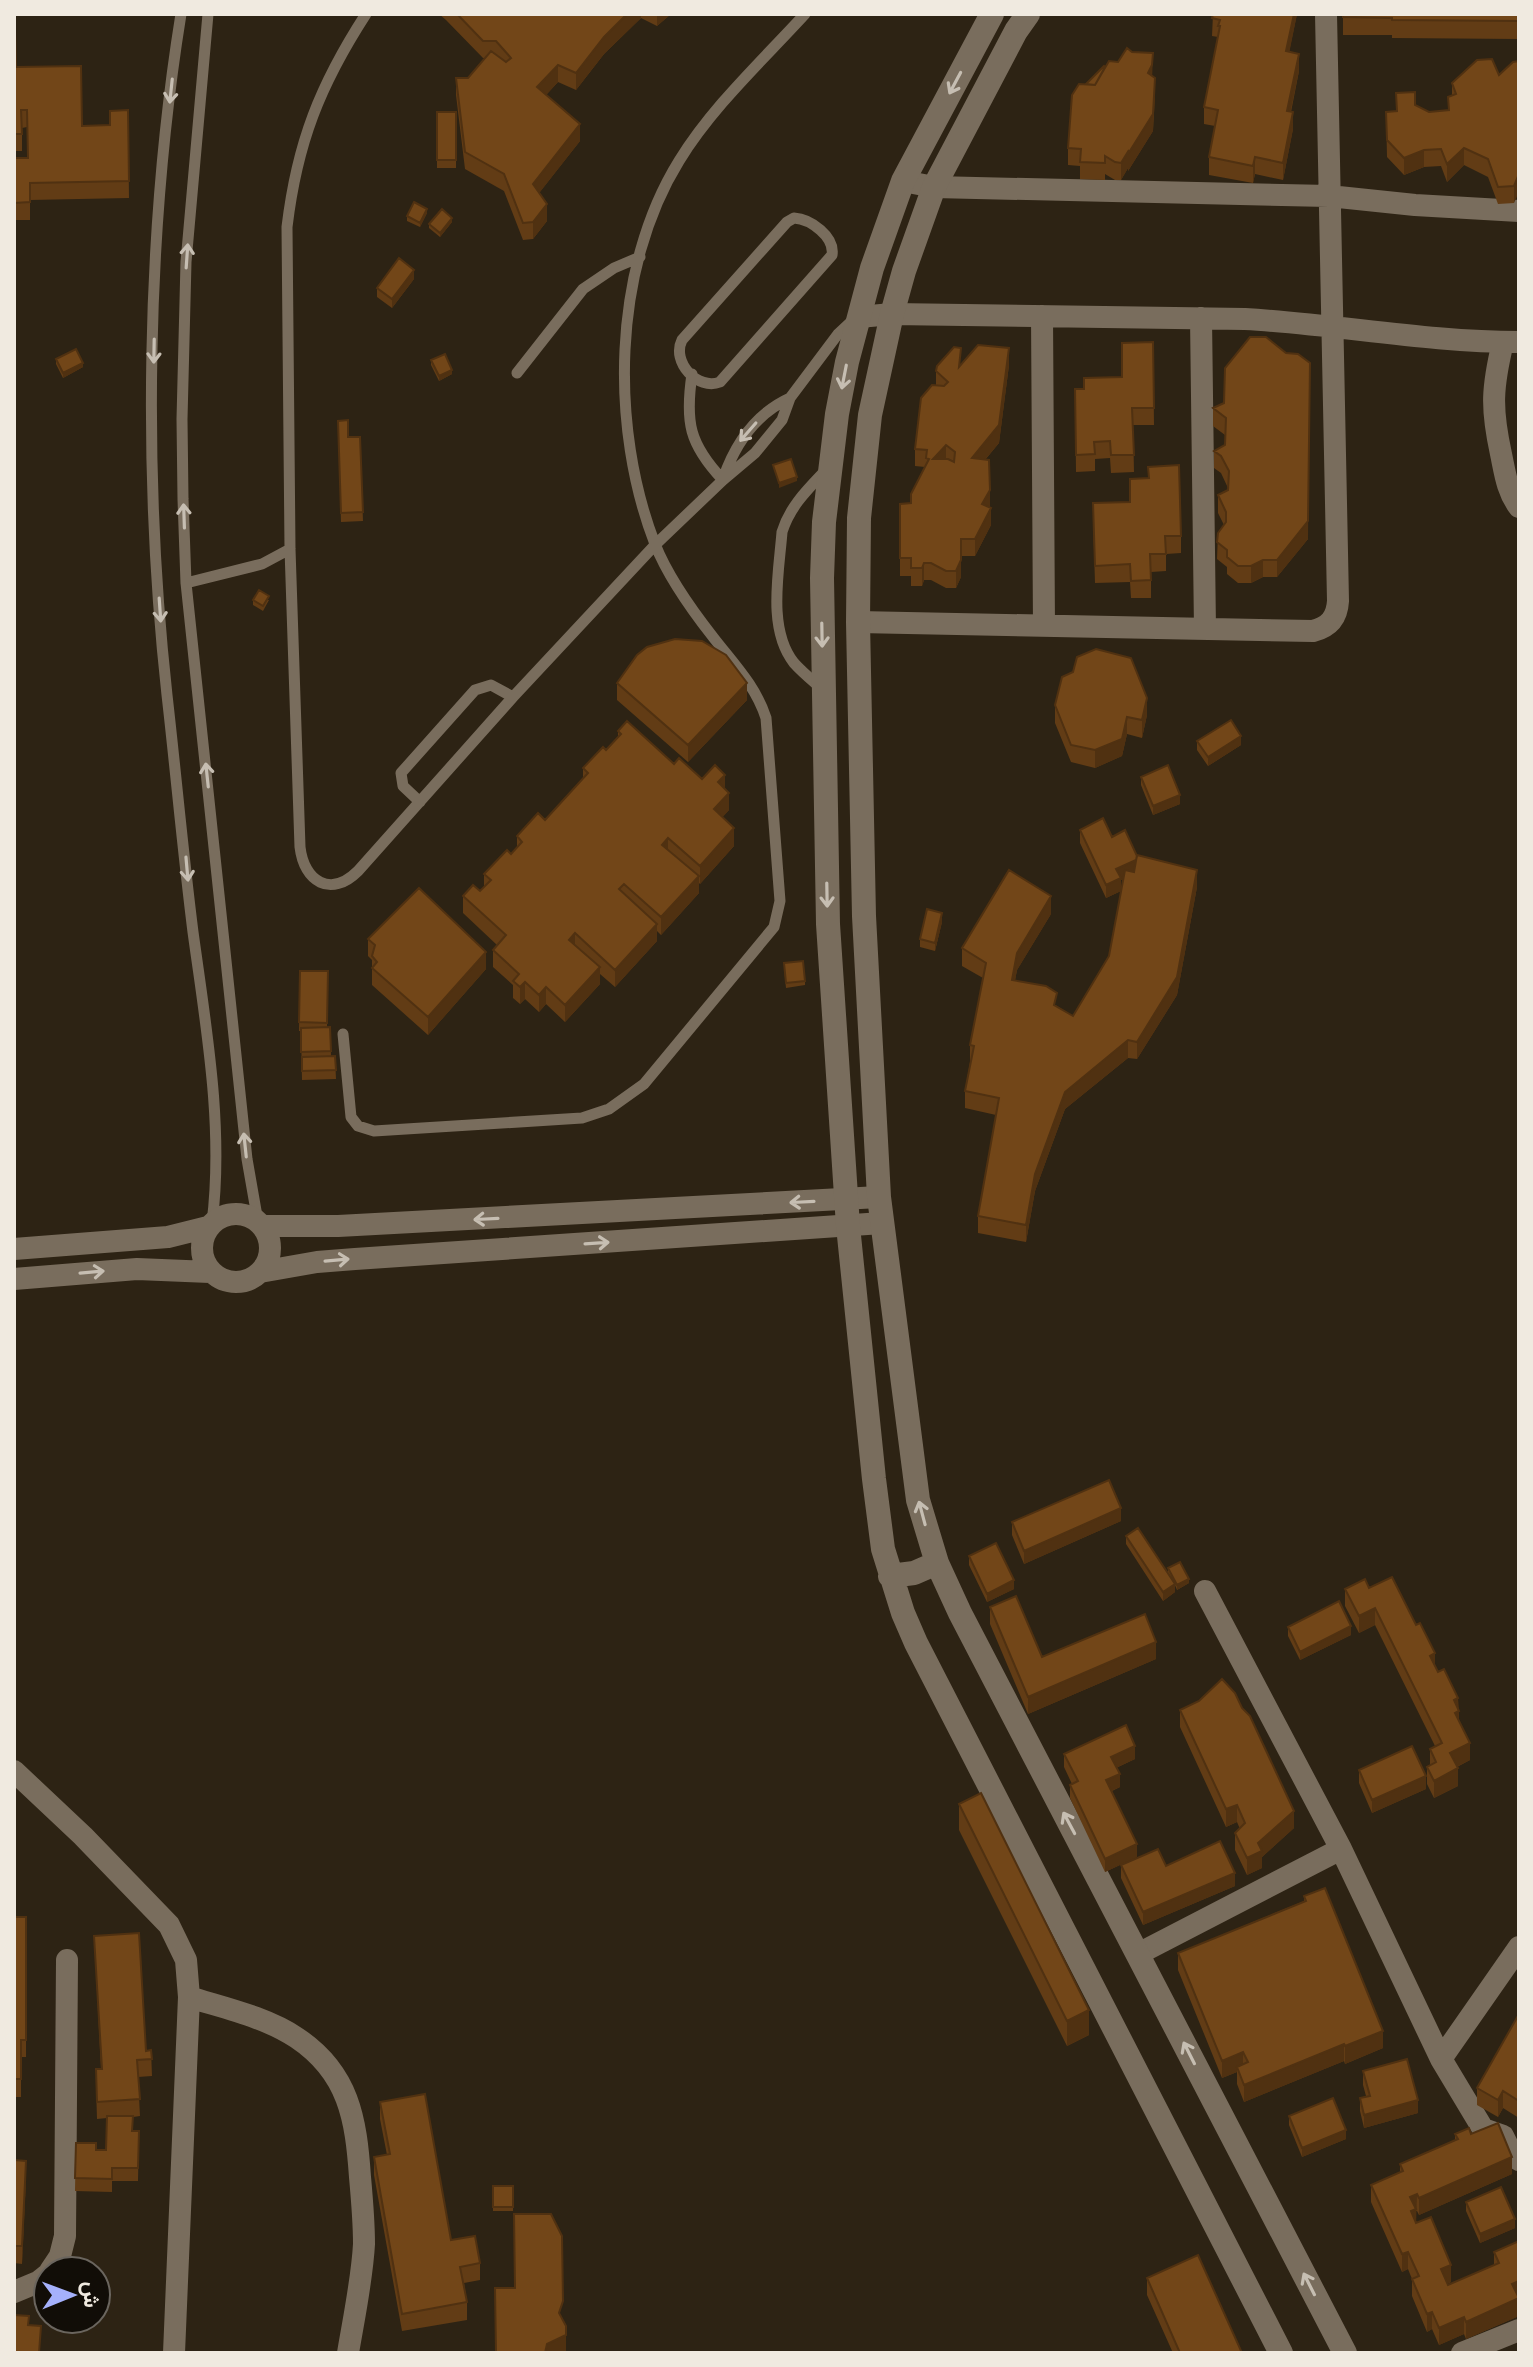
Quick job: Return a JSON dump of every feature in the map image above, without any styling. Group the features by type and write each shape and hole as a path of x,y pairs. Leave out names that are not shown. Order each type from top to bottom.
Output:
{"street":[{"path":"992,14 903,181 872,268 859,317 845,375 830,466 822,578 828,924 848,1226 874,1479 883,1549 916,1643 1281,2353"},
{"path":"1028,14 1016,31 934,187 904,271 870,415 859,518 864,916 879,1197 912,1467 927,1533 960,1613 1345,2353"},
{"path":"858,622 1313,631 1322,629 1335,618 1338,601 1326,14"},
{"path":"903,181 934,187 1329,196 1519,211"},
{"path":"859,317 892,314 1289,321 1511,342 1494,379 1492,399 1493,418 1510,462 1509,491 1519,507"},
{"path":"1042,316 1044,626"},
{"path":"1201,318 1205,629"},
{"path":"260,1224 338,1226 879,1197"},
{"path":"14,1249 168,1237 235,1214 247,1216 260,1224 267,1234 269,1254 260,1272 252,1279 230,1282 210,1272 137,1269 14,1279"},
{"path":"260,1272 355,1259 882,1223"},
{"path":"210,1225 201,1250 210,1272"},
{"path":"890,1576 914,1573 937,1563"},
{"path":"1205,1591 1341,1849 1441,2059 1483,2129 1503,2136 1513,2156 1519,2160"},
{"path":"14,1771 83,1836 169,1925 180,1942 186,1960 189,1997 174,2353"},
{"path":"1138,1954 1341,1849"},
{"path":"1441,2059 1519,1947"},
{"path":"60,2255 65,2236 67,1960"},
{"path":"189,1997 295,2037 316,2053 334,2073 347,2096 355,2121 358,2147 364,2244 348,2353"},
{"path":"1462,2353 1519,2330"}],"lane":[{"path":"181,14 162,177 154,306 152,454 163,654 211,1068 215,1143 210,1225"},
{"path":"208,14 186,262 182,419 186,583 247,1159 260,1224"},
{"path":"366,14 321,93 305,136 293,180 287,227 290,549 300,847 303,866 325,884 344,882 358,871 513,697 655,545 723,480 748,461 782,420 790,398 838,334 859,317"},
{"path":"343,1034 351,1117 363,1129 374,1131 582,1118 609,1109 644,1084 774,927 780,901 766,718 754,690 691,608 655,545 637,480 625,406 626,331 640,257 655,208 678,163 707,121 805,14"},
{"path":"692,374 707,385 720,382 829,260 834,249 829,238 800,218 787,222 679,346 680,360 692,374 688,401 691,434 698,449 723,480"},
{"path":"517,373 583,289 614,268 640,257"},
{"path":"723,480 739,442 769,409 790,398"},
{"path":"823,690 795,664 786,651 781,637 778,607 785,522 796,502 830,466"},
{"path":"186,583 262,564 290,549"},
{"path":"420,802 403,786 401,773 475,690 491,685 513,697"}],"building":[{"path":"457,14 627,14 576,73 558,65 537,87 580,124 533,184 547,204 533,222 523,223 504,174 465,152 456,78 468,78 491,51 506,62 511,58 496,41 483,41"},
{"path":"1213,14 1294,14 1286,51 1299,54 1287,111 1293,112 1283,163 1255,157 1253,166 1209,157 1218,110 1204,107 1220,26 1220,20 1212,18"},
{"path":"1343,14 1519,14 1519,21 1392,20 1343,17"},
{"path":"14,31 16,67 81,66 82,126 110,125 110,111 128,110 129,181 30,183 30,202 14,203 14,158 28,158 27,110 21,110 22,134 14,134"},
{"path":"1127,48 1132,52 1153,53 1148,73 1155,78 1153,114 1121,163 1105,156 1105,163 1080,162 1081,149 1068,148 1072,95 1079,84 1095,85 1109,61 1118,62"},
{"path":"1492,59 1499,75 1513,62 1519,61 1519,174 1514,186 1498,187 1488,159 1464,148 1447,164 1441,149 1424,150 1404,158 1387,140 1386,112 1397,111 1396,93 1415,92 1415,105 1429,112 1449,110 1448,97 1456,94 1452,83 1477,60"},
{"path":"1104,66 1095,85 1086,84"},
{"path":"437,112 456,112 456,160 437,160"},
{"path":"414,202 427,209 420,223 407,216"},
{"path":"442,209 452,218 440,233 429,224"},
{"path":"399,258 414,270 392,299 377,288"},
{"path":"1250,337 1266,337 1286,353 1298,354 1310,363 1308,521 1277,560 1238,566 1217,542 1218,533 1226,522 1226,512 1218,495 1228,490 1229,471 1221,456 1214,451 1225,445 1226,418 1213,408 1224,403 1225,368"},
{"path":"1153,342 1154,408 1132,408 1134,455 1111,455 1110,441 1094,442 1095,454 1076,455 1075,389 1084,389 1084,378 1122,377 1122,343"},
{"path":"978,345 1009,348 999,425 972,458 989,460 990,490 982,504 991,508 975,539 961,539 961,560 956,571 946,571 931,563 924,563 922,568 911,568 911,558 900,558 900,504 911,503 911,494 929,459 926,458 927,450 915,449 921,398 932,385 944,386 948,382 936,371 954,347 961,348 959,367","holes":["946,445 955,452 954,462 933,459"]},
{"path":"76,349 83,363 63,373 56,359"},
{"path":"445,354 452,370 439,376 431,360"},
{"path":"348,420 348,437 360,437 363,512 341,513 338,421"},
{"path":"791,459 797,477 779,483 773,465"},
{"path":"1179,465 1181,536 1165,536 1166,554 1150,554 1151,580 1131,581 1130,564 1095,566 1093,503 1130,502 1130,479 1149,478 1148,467"},
{"path":"259,590 269,596 263,606 253,600"},
{"path":"675,639 702,641 726,655 747,683 688,745 617,683 637,655 647,647"},
{"path":"1096,649 1131,658 1147,698 1142,720 1127,717 1122,739 1095,750 1071,745 1055,705 1062,677 1073,672 1077,657"},
{"path":"1231,720 1241,736 1208,757 1197,741"},
{"path":"627,721 674,764 679,758 702,779 715,765 725,775 718,782 729,793 714,809 734,828 700,866 668,838 662,845 699,876 661,917 624,884 619,889 657,924 615,970 575,933 569,940 600,967 565,1005 546,987 539,995 525,982 520,987 513,981 519,974 493,950 506,935 463,896 473,885 480,891 491,880 484,874 507,850 511,854 522,842 517,836 538,813 545,820 588,773 583,768 621,734 618,731"},
{"path":"1168,765 1180,795 1153,806 1141,777"},
{"path":"1103,818 1112,837 1125,830 1137,856 1136,860 1116,869 1121,878 1106,885 1080,830"},
{"path":"1137,855 1197,870 1177,977 1137,1042 1128,1040 1065,1092 1035,1174 1026,1225 978,1216 999,1098 965,1091 974,1046 970,1045 986,963 962,948 1009,870 1051,896 1017,953 1012,980 1046,986 1057,993 1054,1005 1073,1016 1109,956 1125,870 1134,872"},
{"path":"419,888 486,952 428,1017 372,968 377,962 372,956 375,945 368,939"},
{"path":"927,909 942,913 935,943 920,939"},
{"path":"803,961 805,981 786,983 784,963"},
{"path":"300,971 328,971 327,1023 299,1022"},
{"path":"330,1027 331,1051 301,1052 301,1028"},
{"path":"335,1056 336,1070 302,1071 302,1057"},
{"path":"1109,1480 1121,1508 1024,1551 1012,1522"},
{"path":"1138,1528 1175,1584 1163,1592 1126,1536"},
{"path":"996,1543 1014,1580 987,1594 969,1556"},
{"path":"1180,1562 1189,1579 1177,1585 1168,1568"},
{"path":"1392,1577 1416,1625 1420,1623 1435,1653 1430,1656 1438,1672 1444,1669 1458,1698 1454,1700 1459,1711 1455,1713 1470,1743 1450,1753 1458,1768 1434,1781 1427,1767 1436,1762 1430,1749 1442,1743 1375,1608 1359,1616 1345,1589 1365,1579 1369,1588"},
{"path":"1016,1596 1042,1657 1145,1614 1156,1642 1028,1697 990,1607"},
{"path":"1339,1601 1351,1626 1300,1652 1288,1627"},
{"path":"1222,1679 1250,1716 1294,1811 1258,1843 1262,1851 1247,1858 1235,1833 1245,1823 1237,1805 1226,1809 1180,1710 1199,1701"},
{"path":"1126,1725 1135,1746 1111,1757 1120,1774 1106,1780 1137,1844 1105,1859 1070,1785 1078,1781 1064,1754"},
{"path":"1412,1746 1426,1776 1372,1800 1359,1770"},
{"path":"981,1793 1089,2010 1067,2021 959,1804"},
{"path":"1220,1841 1235,1873 1143,1912 1121,1865 1158,1849 1166,1866"},
{"path":"1325,1888 1383,2031 1244,2085 1237,2067 1248,2062 1243,2052 1222,2061 1178,1953 1306,1901 1304,1896"},
{"path":"14,1917 26,1917 26,2040 21,2040 21,2079 14,2079"},
{"path":"139,1933 146,2051 151,2050 152,2059 137,2060 140,2099 97,2102 96,2069 102,2069 94,1936"},
{"path":"1519,2014 1519,2101 1503,2091 1498,2100 1477,2088"},
{"path":"1407,2059 1418,2100 1364,2115 1360,2098 1370,2096 1363,2071"},
{"path":"425,2094 451,2240 475,2236 480,2263 460,2267 467,2302 402,2314 374,2157 390,2154 380,2102"},
{"path":"1333,2098 1346,2130 1302,2148 1289,2116"},
{"path":"107,2116 133,2116 132,2131 139,2131 138,2168 112,2168 112,2179 75,2178 76,2143 96,2143 96,2150 106,2150"},
{"path":"1498,2123 1512,2157 1419,2198 1417,2194 1410,2197 1416,2209 1411,2211 1416,2223 1431,2217 1451,2265 1441,2269 1448,2285 1499,2263 1494,2252 1519,2241 1519,2281 1512,2284 1519,2298 1466,2322 1464,2317 1439,2328 1432,2312 1427,2314 1412,2279 1419,2276 1408,2252 1402,2254 1371,2185 1403,2171 1400,2164 1458,2139 1455,2134 1469,2128 1471,2134"},
{"path":"14,2160 26,2161 22,2246 14,2246"},
{"path":"493,2186 513,2186 513,2207 493,2207"},
{"path":"1501,2187 1515,2219 1480,2234 1466,2202"},
{"path":"514,2214 551,2214 562,2236 563,2301 559,2313 566,2326 566,2335 547,2344 545,2353 496,2353 495,2288 515,2288"},
{"path":"1198,2255 1242,2353 1180,2353 1147,2278"},
{"path":"14,2315 29,2316 32,2335 40,2335 39,2353 14,2353"}]}
